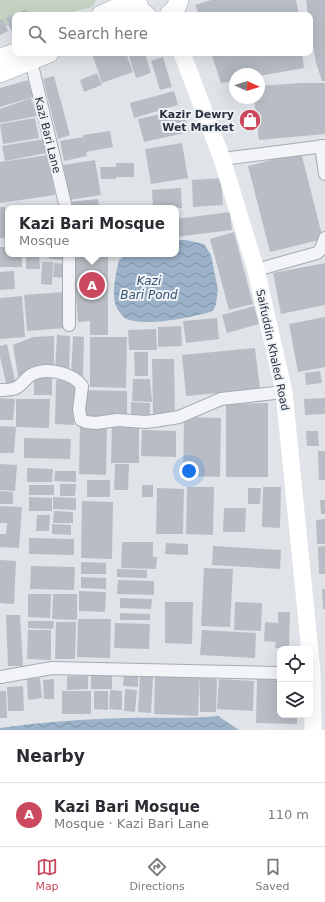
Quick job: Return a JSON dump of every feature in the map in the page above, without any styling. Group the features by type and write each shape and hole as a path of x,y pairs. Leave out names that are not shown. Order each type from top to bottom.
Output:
{"main road":[{"path":"172,12 176,8 179,0"},
{"path":"120,12 140,9"},
{"name":"Saifuddin Khaled Road","path":"183,56 222,159 256,270 284,392 308,646"},
{"path":"0,58 23,57"},
{"path":"0,73 23,57"},
{"name":"Saifuddin Khaled Road","path":"311,682 313,730"}],"street":[{"name":"Kazi Bari Lane","path":"23,57 65,205"},
{"path":"222,159 323,146 325,174"},
{"path":"256,270 321,254 321,249 325,238"},
{"path":"69,257 69,325"},
{"path":"0,390 16,388 34,373 52,372 65,374 82,386 79,410 81,420 96,423 118,420 146,422 179,417 221,399 284,392"},
{"path":"0,677 52,668 277,673"}],"green space":[{"path":"0,0 96,0 93,7 70,12 12,12 12,25 0,28"}],"water":[{"name":"Kazi Bari Pond","path":"179,240 204,244 211,255 218,290 216,304 213,311 194,316 155,322 132,321 125,318 117,307 114,295 114,283 119,260 123,257 179,257"},
{"path":"218,716 239,730 0,730 0,728 47,722 126,718"}],"building":[{"path":"211,0 296,0 298,12 198,12 195,5"},
{"path":"306,0 325,0 325,81 322,81 316,63 313,44 313,12 308,12"},
{"path":"25,9 26,12 19,12"},
{"path":"12,15 12,33 6,18"},
{"path":"3,19 8,31 0,35 0,20"},
{"path":"93,56 127,56 133,72 102,83"},
{"path":"129,56 146,56 151,73 136,78"},
{"path":"212,56 302,56 304,68 265,75 265,68 229,68 229,82 221,83"},
{"path":"163,57 172,87 160,90 151,61"},
{"path":"97,73 102,85 84,92 80,80"},
{"path":"54,76 70,135 58,139 43,79"},
{"path":"28,80 33,97 0,107 0,88"},
{"path":"325,83 325,134 259,140 255,104 265,104 265,86"},
{"path":"174,91 178,105 134,118 130,103"},
{"path":"31,98 37,116 0,123 0,109"},
{"path":"183,109 189,132 144,142 138,119"},
{"path":"35,118 39,138 3,144 0,124"},
{"path":"110,131 113,147 86,152 83,135"},
{"path":"83,137 87,156 64,161 60,141"},
{"path":"44,139 46,153 5,161 2,146"},
{"path":"182,143 188,178 151,184 145,149"},
{"path":"301,152 323,239 270,252 248,166"},
{"path":"49,155 55,195 0,203 0,162"},
{"path":"95,160 101,195 69,200 63,165"},
{"path":"116,163 134,163 134,177 101,179 100,167 116,167"},
{"path":"221,178 223,205 193,207 192,180"},
{"path":"181,188 182,208 179,208 179,205 153,205 152,190"},
{"path":"98,199 99,205 68,205 68,202"},
{"path":"0,207 5,207 5,238 0,238"},
{"path":"230,212 232,230 179,237 179,219"},
{"path":"234,232 253,304 229,310 210,239"},
{"path":"0,247 5,247 5,257 22,257 22,267 0,267"},
{"path":"26,257 39,257 40,269 26,269"},
{"path":"49,257 66,257 66,260 49,259"},
{"path":"73,257 108,257 108,335 90,335 90,321 78,322"},
{"path":"42,262 53,262 52,285 41,284"},
{"path":"54,263 67,264 66,278 53,277"},
{"path":"325,263 325,305 281,314 273,273"},
{"path":"14,271 15,289 0,290 0,272"},
{"path":"63,292 65,328 27,331 24,295"},
{"path":"22,296 25,337 0,339 0,298"},
{"path":"254,306 259,324 227,333 222,315"},
{"path":"325,317 325,367 298,372 289,324"},
{"path":"217,318 219,339 186,343 183,321"},
{"path":"181,326 182,346 158,347 158,327"},
{"path":"156,329 157,350 129,350 128,330"},
{"path":"57,335 70,336 69,372 55,371"},
{"path":"54,336 54,369 19,382 13,345 33,337"},
{"path":"73,336 84,337 83,377 71,376"},
{"path":"90,337 127,337 126,388 90,387"},
{"path":"7,344 16,385 7,387 0,357 0,346"},
{"path":"255,348 260,389 186,396 182,355"},
{"path":"134,352 148,352 148,376 135,376"},
{"path":"152,359 174,359 175,415 153,415"},
{"path":"320,371 322,383 306,385 305,373"},
{"path":"34,374 52,374 52,395 34,395"},
{"path":"133,379 150,379 152,402 132,401"},
{"path":"56,380 75,380 74,425 55,424"},
{"path":"83,390 127,391 127,418 82,417"},
{"path":"0,398 15,399 13,420 0,420"},
{"path":"325,398 325,414 305,415 304,399"},
{"path":"16,399 50,399 49,428 16,427"},
{"path":"131,402 150,403 150,420 131,420"},
{"path":"268,403 268,477 226,477 226,404"},
{"path":"184,417 221,418 220,477 183,476"},
{"path":"112,425 139,425 139,463 111,463"},
{"path":"0,426 16,427 14,453 0,453"},
{"path":"80,426 107,426 106,475 79,474"},
{"path":"142,430 176,431 176,457 141,456"},
{"path":"306,431 318,431 319,446 307,446"},
{"path":"24,438 71,439 70,459 24,458"},
{"path":"318,451 325,451 325,480 319,480"},
{"path":"0,464 17,465 15,491 0,490"},
{"path":"115,464 129,464 128,490 114,490"},
{"path":"27,468 53,469 52,482 27,482"},
{"path":"55,471 76,471 76,482 54,481"},
{"path":"87,480 110,480 110,497 87,497"},
{"path":"60,484 76,484 75,496 60,496"},
{"path":"29,485 54,485 54,495 29,495"},
{"path":"142,485 153,485 153,497 142,497"},
{"path":"187,487 214,487 213,535 186,534"},
{"path":"263,487 281,487 280,528 262,527"},
{"path":"157,488 184,489 183,534 156,534"},
{"path":"248,488 261,488 260,504 248,504"},
{"path":"0,491 13,492 13,504 0,504"},
{"path":"29,497 52,498 52,511 29,511"},
{"path":"53,497 76,498 76,510 53,509"},
{"path":"320,500 325,500 325,514 321,514"},
{"path":"82,501 113,502 112,559 81,558"},
{"path":"0,506 22,507 19,548 0,547 0,534 6,534 7,523 0,523"},
{"path":"224,508 246,508 245,532 223,532"},
{"path":"54,511 73,512 73,523 53,523"},
{"path":"37,515 50,515 49,531 36,531"},
{"path":"325,519 325,544 317,544 316,520"},
{"path":"52,524 71,525 71,535 52,534"},
{"path":"29,538 74,539 74,555 29,554"},
{"path":"122,542 153,542 153,557 157,557 156,569 121,568"},
{"path":"166,543 188,544 188,555 165,554"},
{"path":"213,546 281,550 280,569 212,565"},
{"path":"325,546 325,574 319,574 318,547"},
{"path":"0,560 16,561 14,604 0,603"},
{"path":"81,562 106,563 106,574 81,574"},
{"path":"31,566 75,567 74,590 30,589"},
{"path":"204,568 233,569 230,627 201,626"},
{"path":"117,569 147,570 147,578 117,577"},
{"path":"81,577 106,578 106,589 81,588"},
{"path":"118,580 154,581 154,595 117,594"},
{"path":"322,589 325,589 325,609 323,609"},
{"path":"79,591 106,592 105,612 79,611"},
{"path":"28,594 51,594 50,618 28,617"},
{"path":"53,594 77,594 77,620 52,619"},
{"path":"120,598 152,599 151,609 120,608"},
{"path":"165,602 193,602 192,644 165,643"},
{"path":"235,602 262,603 261,631 234,630"},
{"path":"278,612 290,612 289,646 277,646 277,648 275,648 276,642 264,641 265,622 278,623"},
{"path":"120,613 150,614 150,620 120,620"},
{"path":"6,615 20,615 23,666 8,666"},
{"path":"78,619 111,619 110,658 77,657"},
{"path":"28,621 54,621 53,629 28,628"},
{"path":"56,622 76,622 75,659 55,659"},
{"path":"115,623 150,624 149,649 114,648"},
{"path":"28,630 51,630 51,660 27,659"},
{"path":"202,630 256,633 255,658 200,655"},
{"path":"91,675 112,676 112,689 91,689"},
{"path":"124,675 138,676 138,687 123,686"},
{"path":"67,676 88,676 88,689 67,690"},
{"path":"140,676 153,677 151,713 138,712"},
{"path":"155,676 200,677 198,716 154,714"},
{"path":"40,678 42,698 28,700 27,679"},
{"path":"200,678 217,679 216,712 200,712"},
{"path":"54,679 54,699 44,699 43,680"},
{"path":"219,679 254,681 253,711 217,709"},
{"path":"257,679 277,680 277,718 297,718 297,724 256,723"},
{"path":"23,686 24,711 8,711 7,687"},
{"path":"125,689 137,690 135,712 124,711"},
{"path":"110,690 122,691 122,710 109,709"},
{"path":"0,691 6,691 7,718 0,718"},
{"path":"62,691 91,691 91,714 62,714"},
{"path":"94,691 108,691 108,710 94,709"}],"place":[{"name":"Kazir Dewry Wet Market","path":"250,120"},
{"name":"Kazi Bari Mosque","path":"92,285"}]}
